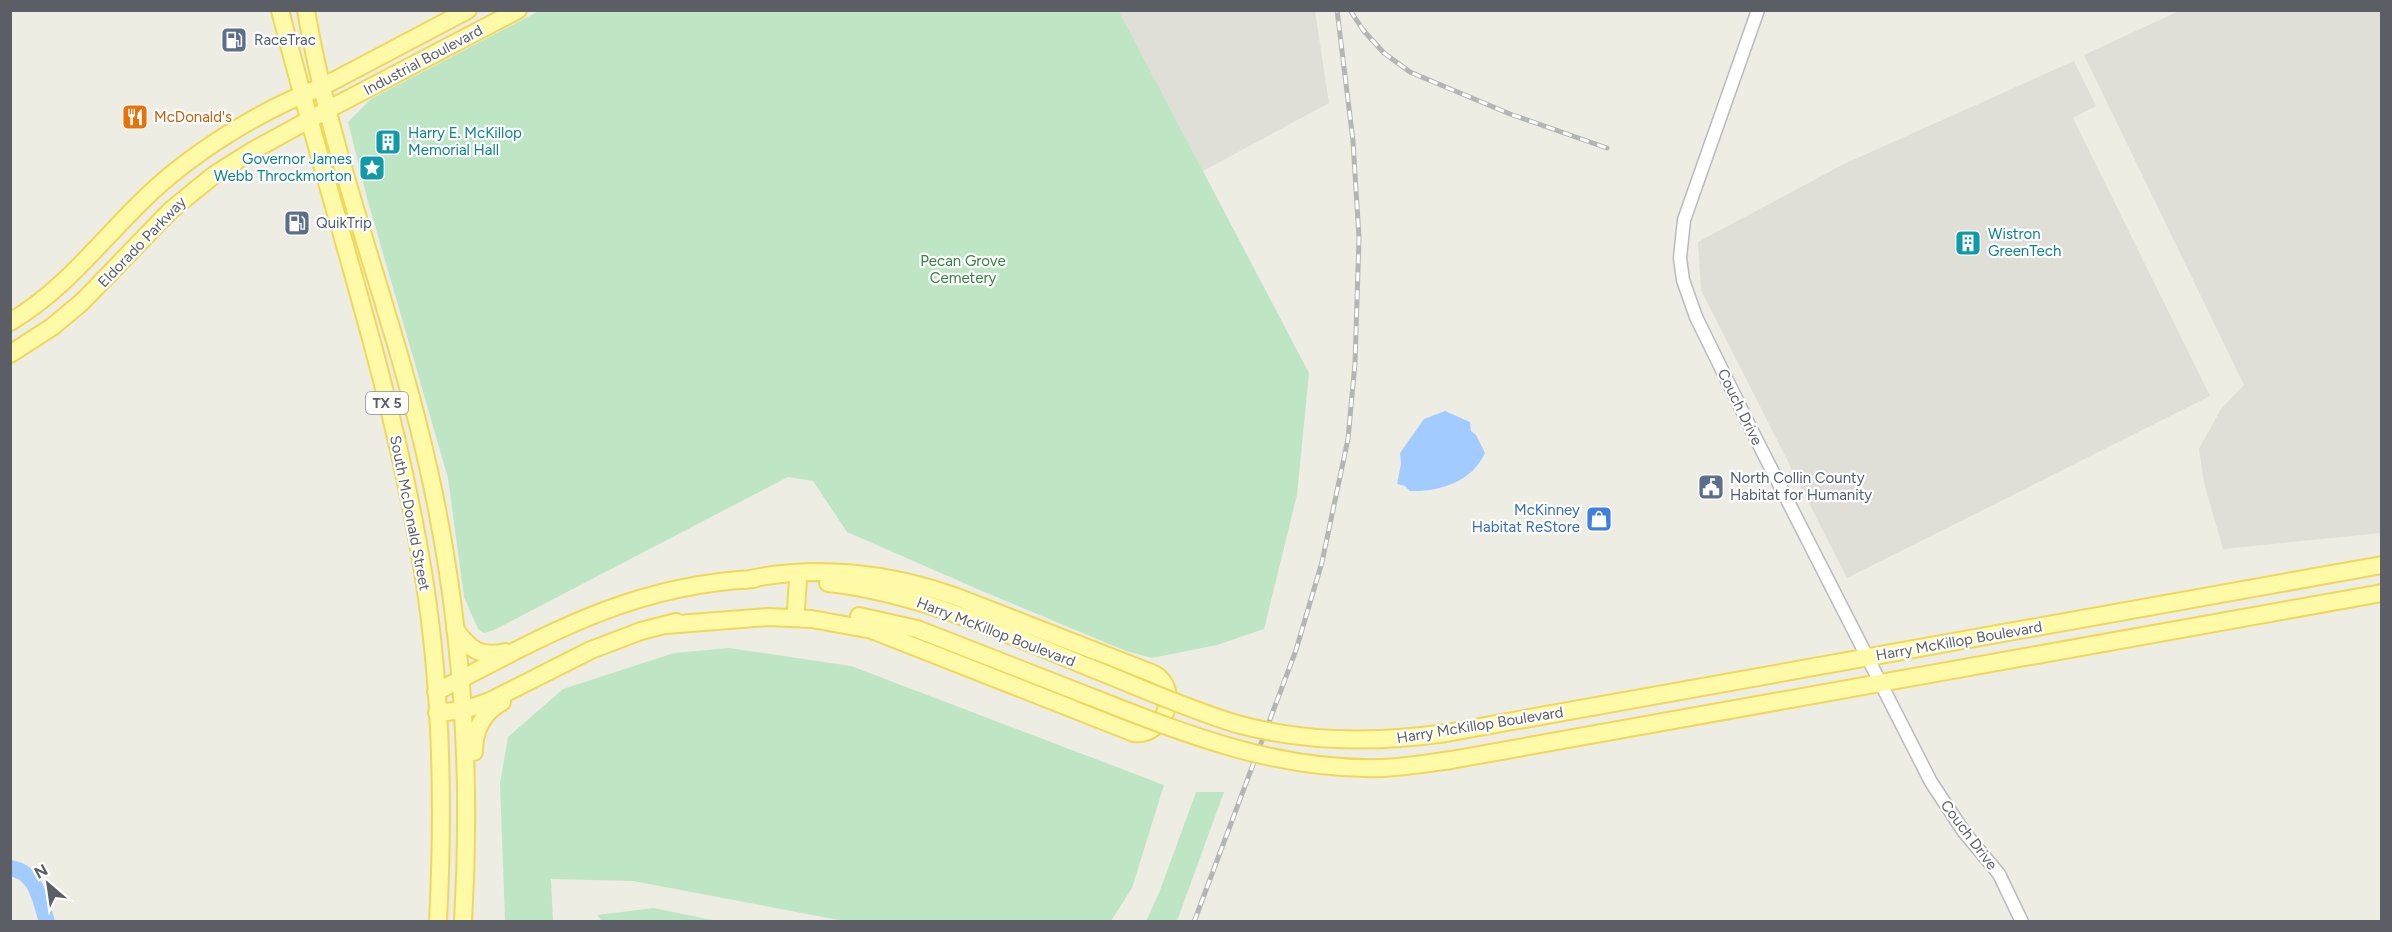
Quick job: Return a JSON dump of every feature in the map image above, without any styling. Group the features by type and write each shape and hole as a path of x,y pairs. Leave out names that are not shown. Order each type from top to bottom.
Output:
{"main road":[{"name":"South McDonald Street","path":"280,10 390,413 408,492 424,582 437,713 441,814 438,921"},
{"name":"South McDonald Street","path":"306,10 327,110 349,194 429,471 455,628 464,710 467,860 463,921"},
{"name":"Industrial Boulevard","path":"303,94 322,87 468,10"},
{"name":"Industrial Boulevard","path":"310,120 518,10"},
{"name":"Eldorado Parkway","path":"10,322 60,286 147,196 188,161 234,130 303,94"},
{"name":"Eldorado Parkway","path":"10,354 67,316 171,210 214,175 252,151 310,120"},
{"path":"332,203 349,194"},
{"path":"105,241 125,259"},
{"path":"350,267 370,261"},
{"name":"Harry McKillop Boulevard","path":"436,692 579,620 629,601 686,586 745,580 798,580 858,587 925,603 1215,716 1276,733 1358,741 1409,738 2382,566"},
{"path":"666,625 768,617 812,619 872,630 1134,733 1148,732 1159,724 1168,699 1167,685 1154,674 940,591 880,577 831,572 775,573 745,580"},
{"path":"796,609 798,580"},
{"path":"2240,592 2243,618"},
{"name":"Harry McKillop Boulevard","path":"437,713 464,710 490,701 604,645 666,625 744,611 796,609 833,612 917,629 1193,737 1231,749 1280,759 1346,767 1382,768 1451,760 2382,593"},
{"path":"455,628 470,647 484,654 492,655 521,649"},
{"path":"467,860 475,829 474,739 478,726 495,706 521,692 549,671"}],"street":[{"name":"Couch Drive","path":"1758,10 1684,220 1681,266 1688,296 1704,333 1866,656 1939,795 1964,832 1999,874 2022,921"}],"shaded area":[{"path":"1119,11 1315,11 1329,103 1203,171"},
{"path":"2179,11 2381,11 2381,533 2223,549 2204,483 2199,449 2221,409 2244,385 2084,55"},
{"path":"2074,61 2096,106 2073,118 2210,396 1847,578 1701,290 1698,242 1844,164"}],"green space":[{"name":"Pecan Grove Cemetery","path":"541,10 1119,11 1309,373 1297,495 1264,629 1217,645 1152,658 1126,651 847,532 813,481 788,477 494,630 484,633 478,629 464,597 448,478 367,198 348,122 371,99"},
{"path":"729,648 851,666 1164,785 1132,888 1111,921 844,921 633,881 551,879 553,921 505,921 500,783 508,737 563,689 674,653"},
{"path":"1196,792 1224,792 1177,921 1146,921 1159,893"},
{"path":"654,908 717,921 602,921 597,915"}],"water":[{"path":"1445,411 1470,422 1471,431 1476,435 1485,453 1479,463 1463,478 1432,490 1410,491 1405,486 1397,484 1401,464 1400,453 1424,419"}],"waterway":[{"path":"10,868 26,875 32,881 47,922"}],"railway":[{"path":"1194,922 1296,650 1322,562 1348,439 1355,363 1359,238 1353,141 1337,10"},
{"path":"1350,10 1363,30 1384,53 1410,72 1510,114 1607,148"}],"place":[{"name":"RaceTrac","path":"234,40"},
{"name":"McDonald's","path":"135,117"},
{"name":"Harry E. McKillop Memorial Hall","path":"388,142"},
{"name":"Governor James Webb Throckmorton","path":"372,168"},
{"name":"QuikTrip","path":"297,223"},
{"name":"Wistron GreenTech","path":"1968,243"},
{"name":"North Collin County Habitat for Humanity","path":"1711,487"},
{"name":"McKinney Habitat ReStore","path":"1599,519"}]}
